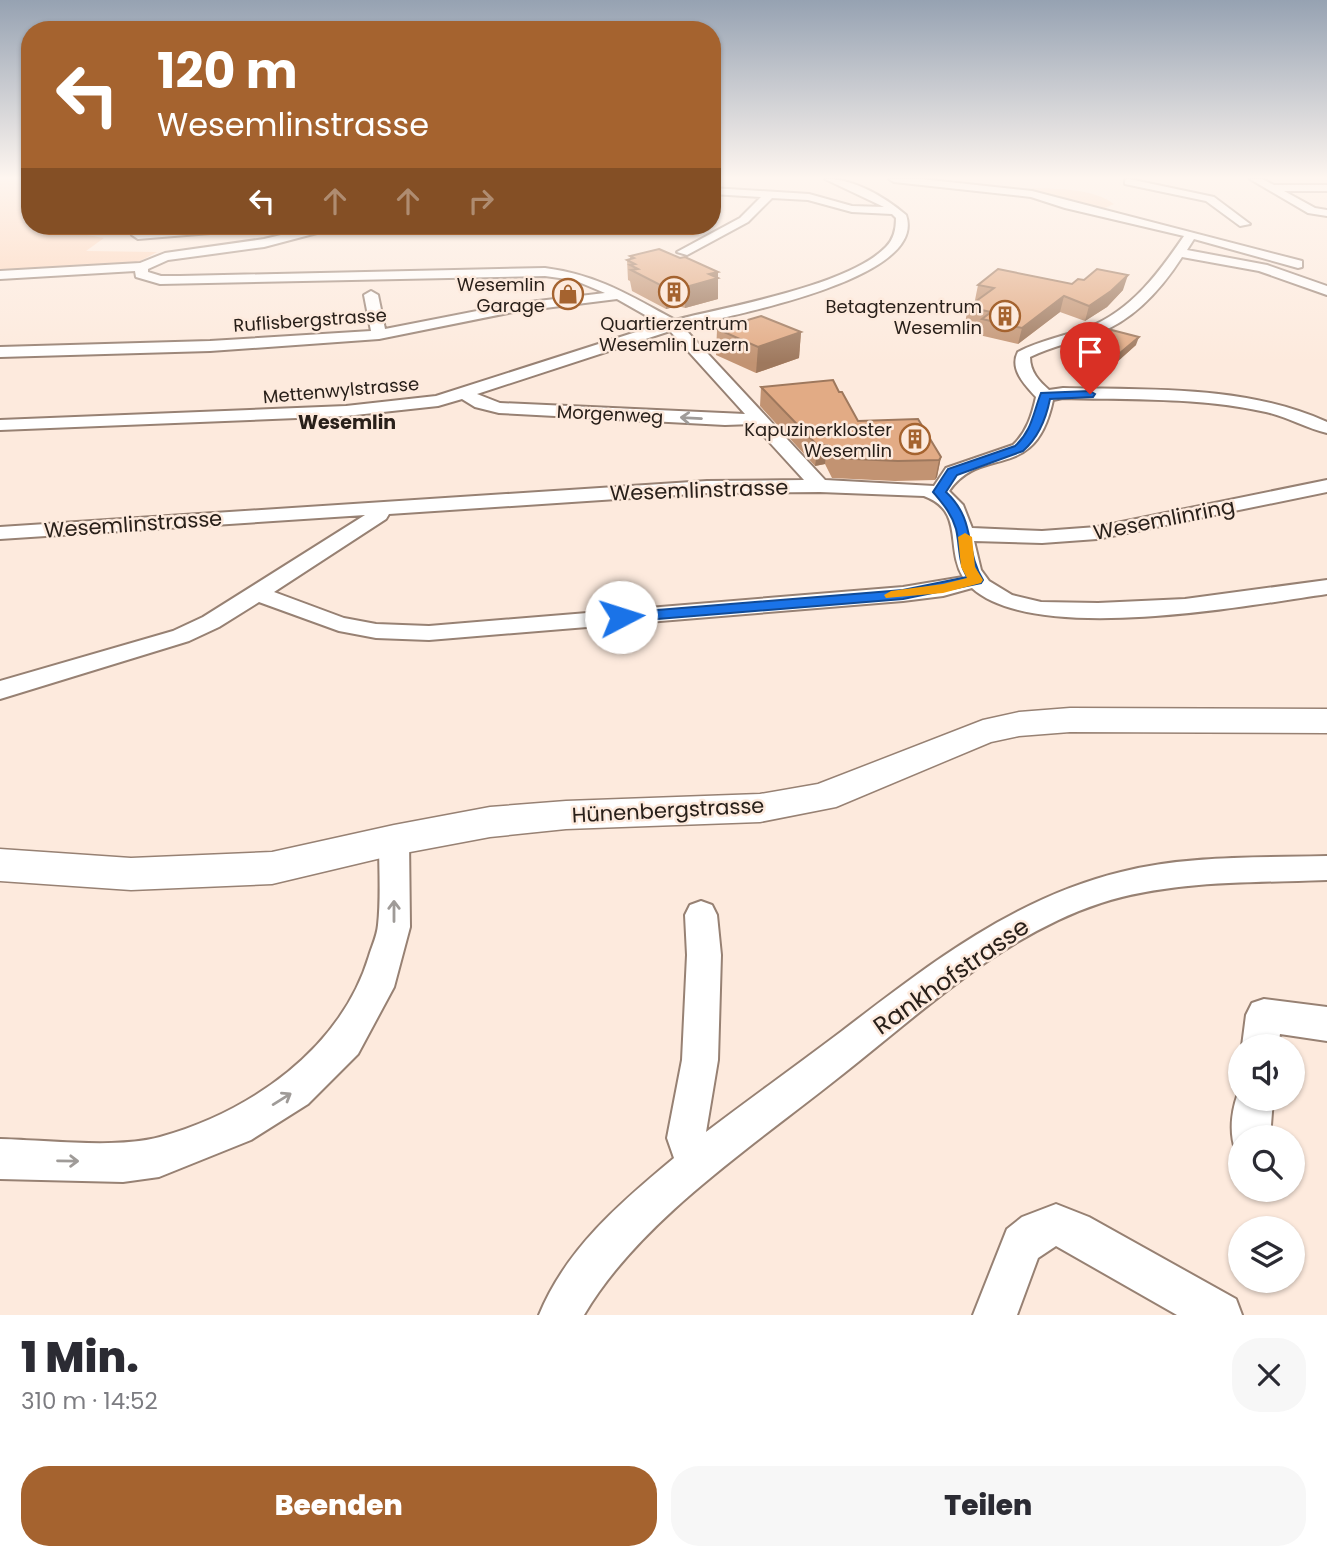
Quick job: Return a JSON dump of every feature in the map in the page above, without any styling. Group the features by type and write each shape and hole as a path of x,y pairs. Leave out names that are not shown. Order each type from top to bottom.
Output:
{"street":[{"path":"0,275 142,267 166,257 275,240"},
{"path":"682,252 705,240"},
{"name":"Mettenwylstrasse","path":"0,425 398,407 465,393 673,325 813,289 862,270 877,261 897,240"},
{"path":"1045,396 1021,365 1023,355 1043,345 1094,330 1122,315 1162,278 1183,240"},
{"path":"1228,240 1298,264"},
{"path":"1178,252 1262,268 1327,290"},
{"path":"142,267 141,274 170,280 554,273 589,280 673,325 820,486"},
{"path":"371,295 379,335"},
{"name":"Ruflisbergstrasse","path":"0,352 234,345 379,335 537,304 619,295"},
{"name":"Morgenweg","path":"465,393 481,403 499,408 725,420 759,418"},
{"path":"1045,396 1063,393 1247,403 1297,415 1327,428"},
{"path":"1045,396 1040,419 1027,442 1019,449 953,472 939,492 953,505 965,534 968,567 976,580 997,596 1023,606 1062,610 1150,609 1234,602 1327,587"},
{"name":"Wesemlinstrasse","path":"0,533 707,487 820,486 939,492"},
{"name":"Wesemlinring","path":"965,534 1042,537 1097,533 1327,486"},
{"path":"0,690 181,636 211,622 379,514 379,508"},
{"path":"257,593 339,624 376,631 429,633 903,594 976,580"},
{"name":"Hünenbergstrasse","path":"0,865 131,874 272,868 394,840 490,822 554,816 760,808 823,797 983,732 1019,724 1070,720 1327,721"},
{"path":"0,1159 123,1162 159,1157 237,1126 295,1091 345,1042 377,987 394,927 394,840"},
{"name":"Rankhofstrasse","path":"561,1315 567,1300 613,1239 696,1164 959,964 1025,921 1095,892 1162,878 1229,872 1327,869"},
{"path":"696,1164 686,1138 700,1060 704,955 701,915"},
{"path":"1262,1034 1264,1015 1327,1024"},
{"path":"995,1315 1022,1244 1037,1232 1056,1225 1074,1232 1220,1315"}],"shaded area":[{"path":"0,240 101,240 86,251 157,252 129,267 0,273"}],"building":[{"path":"659,249 718,272 709,274 718,278 686,287 678,285 666,288 631,270 638,269 630,265 635,264 627,260 634,258 630,256"},
{"path":"998,269 1072,284 1078,279 1084,280 1097,269 1128,275 1089,306 1064,296 1022,328 982,319 991,312 968,307 994,288 978,285"},
{"path":"761,316 801,332 758,347 717,329"},
{"path":"1104,328 1139,337 1120,353 1084,344"},
{"path":"833,380 858,421 918,419 941,457 939,460 834,458 827,445 818,446 761,387"}],"slow traffic":[{"path":"891,595 943,589 976,580 968,567 965,537"}],"place":[{"name":"Quartierzentrum Wesemlin Luzern","path":"674,292"},
{"name":"Wesemlin Garage","path":"568,294"},
{"name":"Betagtenzentrum Wesemlin","path":"1005,316"},
{"name":"Kapuzinerkloster Wesemlin","path":"915,439"}],"district":[{"name":"Wesemlin","path":"347,422"}],"route":[{"path":"621,617 903,594 943,589 976,580 968,567 963,528 953,505 939,492 953,472 1019,449 1027,442 1040,419 1045,396 1063,393 1090,394"}]}
